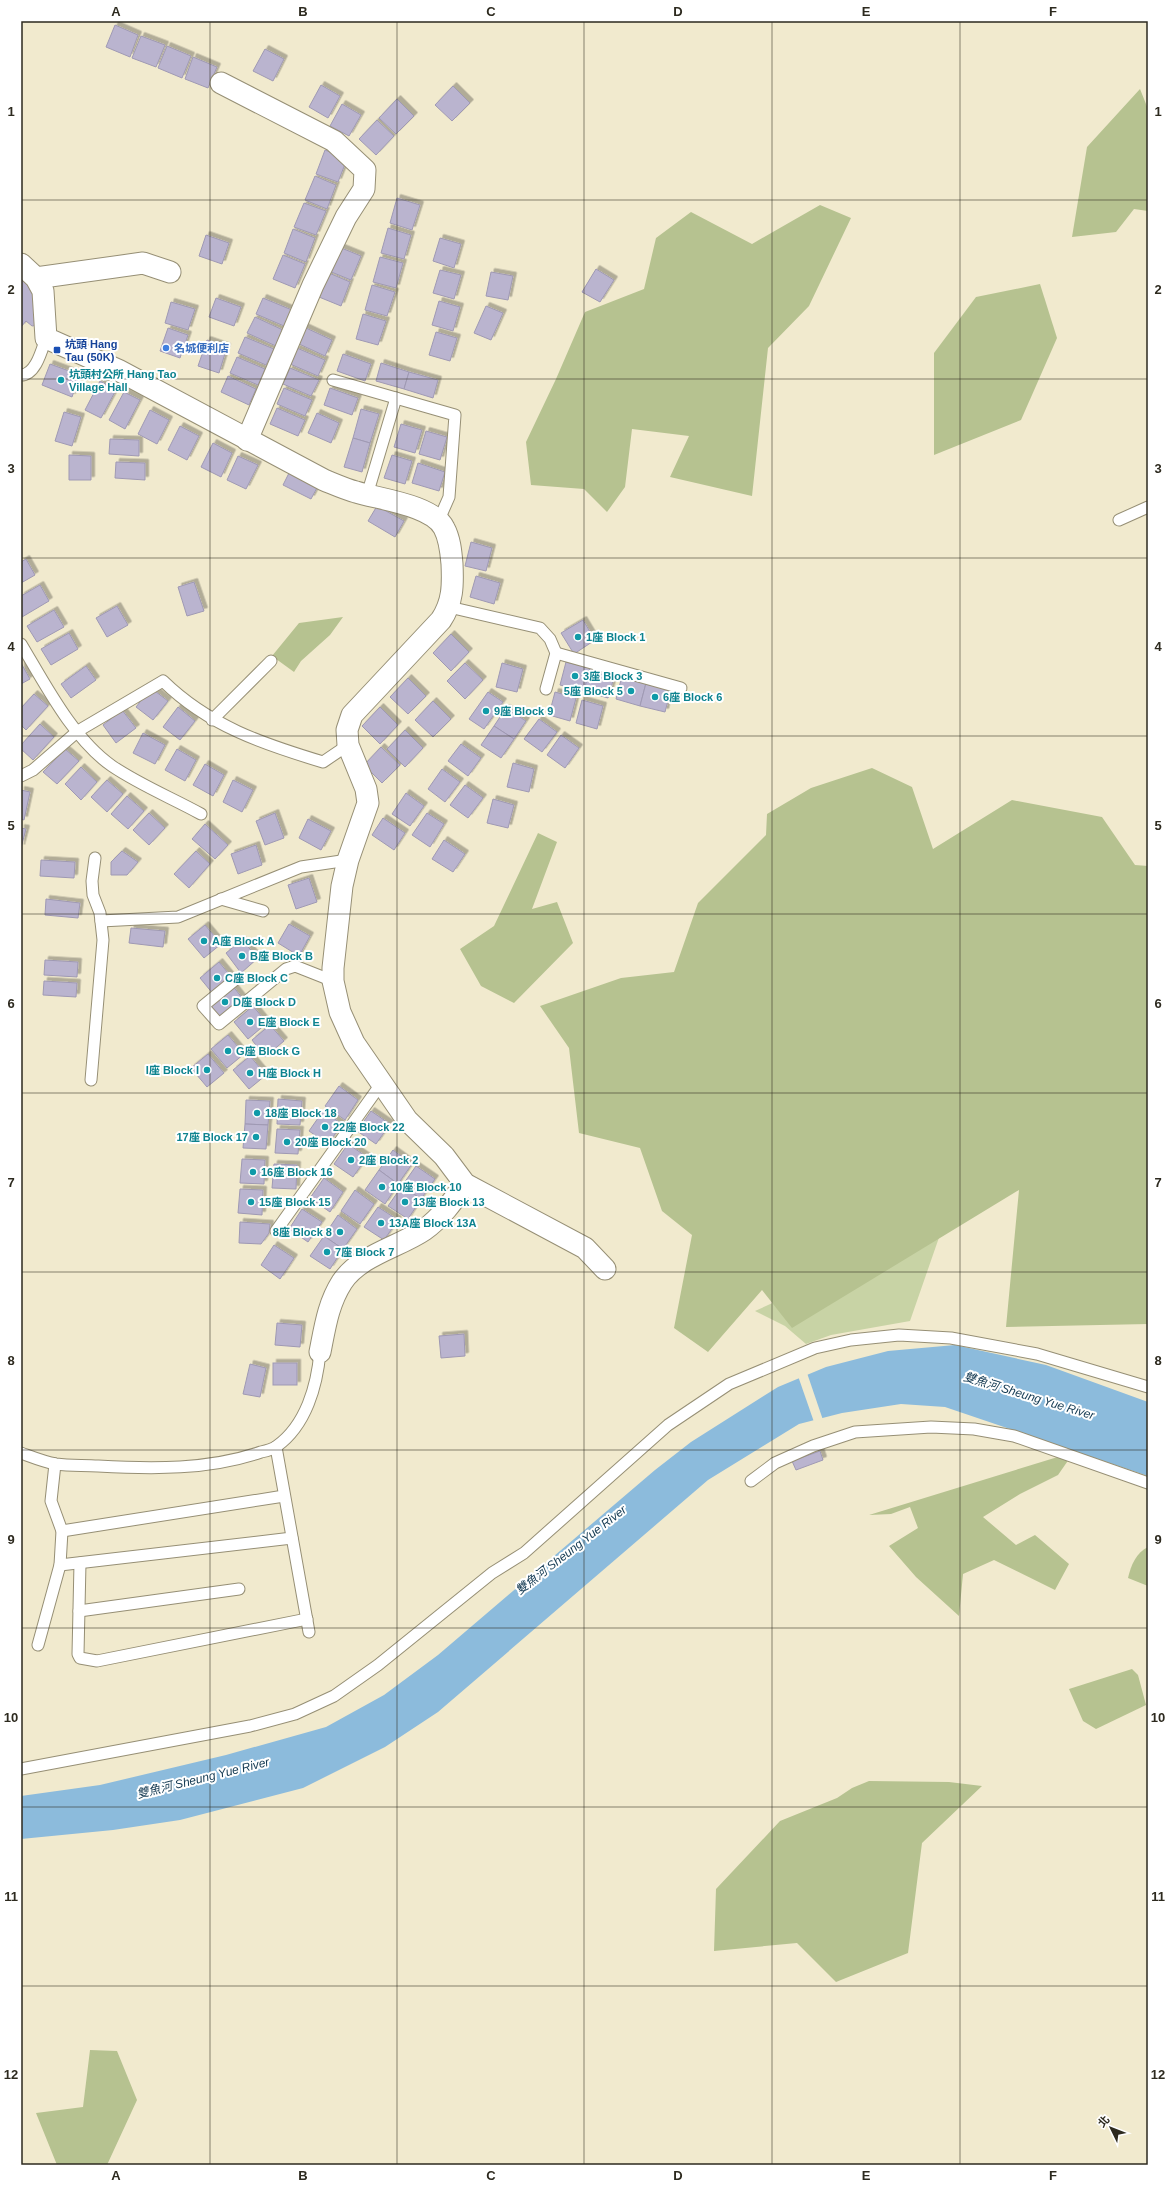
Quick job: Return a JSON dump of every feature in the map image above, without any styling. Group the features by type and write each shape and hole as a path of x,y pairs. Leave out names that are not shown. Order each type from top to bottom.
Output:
{"street":[{"path":"221,83 334,141 365,170 364,189 346,217 313,285 246,440"},
{"path":"170,272 143,263 29,271 42,291 46,338 118,370 246,440 324,480 367,495 393,500 427,512 444,527 450,548 453,576 449,608 441,620 352,715 347,730 348,745 366,789 368,803 348,860 342,886 333,955 333,981 340,1012 354,1044 380,1084 407,1120 444,1156 465,1184 586,1248 605,1269"},
{"path":"320,1352 328,1309 343,1281 361,1264 425,1230 450,1206 465,1184"}],"lane":[{"path":"21,376 28,373 39,360 46,338"},
{"path":"333,380 455,415 449,497 438,522"},
{"path":"367,495 396,398"},
{"path":"1119,520 1148,507"},
{"path":"449,608 540,628 550,639 556,653 546,689"},
{"path":"21,644 83,740 112,766 201,814"},
{"path":"556,653 681,688"},
{"path":"212,720 271,661"},
{"path":"21,776 33,770 78,731 163,681 182,699 212,720 264,744 323,762 348,745"},
{"path":"91,1080 103,940 101,921 93,894 92,881 95,858"},
{"path":"101,921 178,917 301,867 348,860"},
{"path":"221,899 263,911"},
{"path":"236,979 203,1006 219,1024 286,968 295,966 333,981"},
{"path":"276,1231 380,1084"},
{"path":"21,1769 250,1726 295,1714 334,1696 378,1665 492,1573 524,1553 668,1425 729,1384 803,1352 851,1340 899,1335 951,1338 1037,1354 1148,1387"},
{"path":"21,1453 55,1464 118,1467 185,1468 249,1457 276,1447 293,1431 302,1418 319,1372 320,1352"},
{"path":"752,1481 775,1462 813,1446 856,1432 931,1427 974,1428 1014,1436 1148,1483"},
{"path":"276,1447 309,1632"},
{"path":"38,1645 60,1565 62,1531 51,1501 55,1464"},
{"path":"62,1531 284,1496"},
{"path":"60,1565 292,1538"},
{"path":"80,1563 78,1654 80,1658 97,1661 307,1619"},
{"path":"79,1611 239,1589"}],"green space":[{"path":"1140,89 1148,109 1148,211 1134,209 1116,232 1072,237 1087,147"},
{"path":"820,205 851,218 809,306 768,348 752,496 670,477 689,436 632,429 625,487 607,512 584,489 531,485 526,442 556,379 585,312 644,289 656,238 691,212 752,244"},
{"path":"1040,284 1057,338 1021,420 934,455 934,353 976,297"},
{"path":"343,617 330,635 301,661 294,672 272,656 299,623"},
{"path":"872,768 912,787 933,849 1012,800 1102,817 1135,865 1148,866 1148,1324 1006,1327 1019,1190 792,1328 762,1290 708,1352 674,1328 692,1235 662,1211 640,1148 579,1133 569,1048 540,1006 621,978 674,972 698,903 766,835 767,814 811,788"},
{"path":"538,833 557,842 532,909 557,902 573,943 514,1003 481,986 460,949 494,926"},
{"path":"943,1226 910,1321 831,1335 806,1344 785,1326 755,1311"},
{"path":"1074,1452 1058,1475 1020,1494 983,1517 1016,1545 1035,1535 1069,1564 1055,1590 994,1560 963,1574 959,1616 916,1577 889,1546 918,1528 910,1507 891,1514 869,1515"},
{"path":"1148,1547 1148,1586 1128,1578 1137,1556"},
{"path":"1132,1669 1138,1675 1146,1705 1096,1729 1083,1721 1069,1689"},
{"path":"869,1781 949,1782 982,1786 922,1843 908,1953 836,1982 797,1943 714,1951 716,1889 780,1821 837,1798 852,1788"},
{"path":"90,2050 117,2051 137,2100 107,2165 57,2165 36,2113 83,2107"}],"water":[{"name":"雙魚河 Sheung Yue River","path":"955,1345 1046,1365 1148,1402 1148,1476 945,1407 901,1404 842,1413 799,1424 708,1480 438,1712 385,1747 303,1788 180,1820 113,1830 21,1839 21,1796 100,1785 226,1755 326,1727 384,1695 438,1655 655,1470 691,1442 778,1387 826,1367 888,1351"}],"pier":[{"path":"807,1373 823,1420 814,1422 798,1376"}],"building":[{"path":"115,25 138,35 130,57 106,47"},
{"path":"141,36 165,45 156,67 132,58"},
{"path":"167,46 191,56 182,78 158,68"},
{"path":"265,49 284,59 273,81 253,71"},
{"path":"193,57 217,67 208,88 185,79"},
{"path":"321,85 340,96 328,118 309,107"},
{"path":"453,86 470,103 452,121 435,105"},
{"path":"397,99 414,116 396,134 379,118"},
{"path":"342,104 361,115 349,136 330,126"},
{"path":"377,120 394,136 376,155 359,139"},
{"path":"325,150 347,159 338,182 316,174"},
{"path":"315,176 336,185 327,209 305,200"},
{"path":"397,198 420,205 412,230 390,223"},
{"path":"304,203 326,211 316,235 294,227"},
{"path":"388,228 411,235 404,259 381,253"},
{"path":"293,229 315,238 306,262 284,253"},
{"path":"206,235 229,243 222,264 199,256"},
{"path":"440,238 461,244 454,268 433,261"},
{"path":"339,247 361,256 351,280 329,271"},
{"path":"283,255 305,264 295,288 273,279"},
{"path":"380,257 403,263 396,288 373,282"},
{"path":"596,269 614,280 600,302 582,292"},
{"path":"440,270 461,275 454,299 433,293"},
{"path":"491,272 513,276 508,300 486,296"},
{"path":"329,273 350,282 341,306 319,297"},
{"path":"21,277 33,291 38,325 32,326 26,321 21,327"},
{"path":"372,285 395,292 387,316 365,310"},
{"path":"216,298 241,307 234,326 209,317"},
{"path":"263,298 292,310 284,326 256,314"},
{"path":"439,301 460,307 453,331 432,325"},
{"path":"171,302 195,309 188,330 165,323"},
{"path":"486,306 503,313 491,340 474,333"},
{"path":"363,314 386,321 378,345 356,339"},
{"path":"255,317 283,330 276,346 247,333"},
{"path":"304,327 332,340 325,356 297,343"},
{"path":"168,328 188,335 180,358 160,351"},
{"path":"436,332 457,338 450,361 429,355"},
{"path":"245,337 274,349 266,365 238,353"},
{"path":"207,340 227,347 219,373 198,366"},
{"path":"297,348 325,360 318,376 290,364"},
{"path":"343,354 371,364 365,381 337,371"},
{"path":"237,357 265,369 258,385 230,373"},
{"path":"381,363 409,372 404,389 376,381"},
{"name":"坑頭村公所 Hang Tao Village Hall","path":"50,364 80,375 72,397 42,385"},
{"path":"290,368 319,380 311,396 283,384"},
{"path":"409,372 438,380 433,398 404,389"},
{"path":"228,376 256,389 249,405 221,392"},
{"path":"100,381 116,390 101,418 85,410"},
{"path":"284,388 312,400 305,416 277,404"},
{"path":"330,388 358,398 352,415 324,405"},
{"path":"124,392 140,400 125,429 109,420"},
{"path":"277,408 305,420 298,436 270,424"},
{"path":"361,409 379,414 370,443 353,438"},
{"path":"150,410 169,420 157,444 138,434"},
{"path":"64,412 81,417 72,446 55,441"},
{"path":"317,413 339,423 331,443 308,433"},
{"path":"401,424 422,430 415,453 394,447"},
{"path":"180,426 199,436 187,460 168,450"},
{"path":"426,431 447,437 440,460 419,454"},
{"path":"353,438 370,443 362,472 344,467"},
{"path":"110,439 139,440 139,456 109,454"},
{"path":"213,443 232,453 221,477 201,467"},
{"path":"69,455 91,456 91,480 69,480"},
{"path":"392,455 412,461 405,484 384,478"},
{"path":"238,456 258,465 246,489 227,480"},
{"path":"116,462 145,463 145,480 115,478"},
{"path":"418,463 445,472 439,491 412,483"},
{"path":"291,469 319,484 311,499 283,485"},
{"path":"377,506 404,521 395,537 368,521"},
{"path":"471,542 492,548 486,571 465,566"},
{"path":"26,559 35,575 21,583 21,562"},
{"path":"476,576 500,583 494,604 470,597"},
{"path":"194,582 204,611 187,616 178,587"},
{"path":"40,585 49,601 22,617 21,596"},
{"path":"117,606 128,625 107,637 96,618"},
{"path":"54,610 64,627 37,642 27,626"},
{"name":"1座 Block 1","path":"583,620 595,640 574,654 561,633"},
{"path":"69,633 78,649 51,665 41,649"},
{"path":"451,634 469,652 451,671 433,653"},
{"name":"3座 Block 3","path":"566,662 590,668 584,691 560,685"},
{"path":"21,663 30,679 21,684"},
{"path":"465,663 483,680 465,699 447,681"},
{"path":"502,663 523,669 517,692 496,687"},
{"path":"86,666 96,680 71,698 61,684"},
{"path":"590,668 615,674 608,698 584,691"},
{"name":"5座 Block 5","path":"622,676 646,683 640,706 616,699"},
{"path":"408,678 426,696 408,714 390,697"},
{"name":"6座 Block 6","path":"646,683 671,689 665,712 640,706"},
{"path":"151,688 168,701 153,720 136,707"},
{"name":"9座 Block 9","path":"488,692 503,702 484,729 469,719"},
{"path":"555,692 576,698 570,721 549,715"},
{"path":"34,694 48,706 26,730 21,725 21,708"},
{"path":"582,700 603,706 597,729 576,723"},
{"path":"433,701 451,719 433,737 415,720"},
{"path":"178,707 195,721 180,740 163,727"},
{"path":"380,707 398,725 380,744 362,726"},
{"path":"506,708 526,721 514,739 494,726"},
{"path":"122,710 136,728 116,743 103,725"},
{"path":"539,719 557,732 542,752 524,739"},
{"path":"40,724 54,737 33,760 21,749 21,745"},
{"path":"494,726 514,739 501,758 481,745"},
{"path":"405,730 423,748 405,767 387,749"},
{"path":"143,733 165,745 155,764 133,753"},
{"path":"561,735 579,748 565,768 547,755"},
{"path":"461,744 481,758 468,776 448,761"},
{"path":"381,747 400,765 382,783 364,765"},
{"path":"65,749 79,761 57,784 43,772"},
{"path":"177,749 196,760 185,781 165,770"},
{"path":"513,763 534,769 529,792 507,787"},
{"path":"205,764 224,775 213,796 193,785"},
{"path":"81,767 97,782 81,800 65,784"},
{"path":"442,769 460,782 445,802 428,789"},
{"path":"107,780 123,794 107,812 91,797"},
{"path":"233,780 253,790 242,812 223,802"},
{"path":"465,785 483,798 468,818 450,805"},
{"path":"21,790 30,792 24,820 21,819"},
{"path":"406,793 424,806 410,826 392,814"},
{"path":"127,796 144,811 128,829 111,814"},
{"path":"493,799 514,805 508,828 487,823"},
{"path":"149,813 165,828 149,845 133,830"},
{"path":"275,813 284,838 265,845 256,821"},
{"path":"427,813 444,824 430,847 412,835"},
{"path":"383,818 405,833 394,850 372,835"},
{"path":"308,819 331,831 321,850 299,838"},
{"path":"205,824 228,845 215,859 192,839"},
{"path":"21,828 26,829 21,848"},
{"path":"444,840 465,854 453,872 432,859"},
{"path":"256,845 262,865 238,874 231,854"},
{"path":"122,851 138,862 127,875 111,875 111,862"},
{"path":"196,851 210,864 189,888 174,874"},
{"path":"41,860 75,862 74,878 40,876"},
{"path":"309,878 317,902 296,909 288,885"},
{"path":"46,899 80,903 78,918 45,915"},
{"path":"289,924 310,936 299,956 278,943"},
{"name":"A座 Block A","path":"205,925 221,944 204,958 188,939"},
{"path":"131,928 165,931 163,947 129,943"},
{"name":"B座 Block B","path":"242,940 258,958 241,973 226,953"},
{"path":"45,960 78,962 77,977 44,975"},
{"name":"C座 Block C","path":"219,962 233,979 214,995 200,978"},
{"path":"44,981 77,983 76,997 43,995"},
{"name":"D座 Block D","path":"232,985 243,999 219,1019 208,1005"},
{"name":"E座 Block E","path":"253,1006 267,1023 248,1039 234,1022"},
{"path":"270,1025 284,1041 265,1057 252,1040"},
{"name":"G座 Block G","path":"228,1035 244,1054 227,1068 211,1049"},
{"name":"I座 Block I","path":"208,1054 224,1073 207,1087 191,1068"},
{"name":"H座 Block H","path":"250,1056 266,1075 249,1089 233,1070"},
{"path":"339,1086 358,1100 345,1120 325,1106"},
{"path":"278,1099 302,1101 300,1125 277,1124"},
{"name":"18座 Block 18","path":"246,1100 270,1101 268,1125 245,1124"},
{"name":"22座 Block 22","path":"323,1111 342,1124 328,1144 309,1131"},
{"path":"371,1111 390,1124 376,1144 357,1131"},
{"name":"17座 Block 17","path":"245,1124 268,1125 266,1149 243,1148"},
{"name":"20座 Block 20","path":"277,1129 300,1130 298,1154 275,1153"},
{"name":"2座 Block 2","path":"348,1144 367,1157 353,1177 334,1164"},
{"path":"393,1150 412,1164 398,1184 379,1170"},
{"name":"16座 Block 16","path":"242,1159 265,1160 264,1184 240,1183"},
{"path":"274,1164 297,1165 296,1189 272,1188"},
{"path":"416,1166 435,1179 421,1199 402,1186"},
{"name":"10座 Block 10","path":"379,1170 398,1184 385,1204 365,1190"},
{"path":"324,1178 343,1192 330,1212 310,1198"},
{"name":"13座 Block 13","path":"402,1186 421,1199 408,1219 388,1206"},
{"name":"15座 Block 15","path":"240,1189 263,1190 262,1215 238,1213"},
{"path":"355,1190 374,1204 360,1224 341,1211"},
{"name":"13A座 Block 13A","path":"378,1207 398,1220 384,1240 364,1227"},
{"path":"302,1209 322,1222 308,1242 289,1229"},
{"name":"8座 Block 8","path":"338,1215 357,1229 343,1249 324,1236"},
{"path":"240,1222 270,1224 269,1233 261,1244 239,1243"},
{"name":"7座 Block 7","path":"324,1236 343,1249 330,1269 310,1256"},
{"path":"274,1245 294,1258 280,1279 261,1265"},
{"path":"277,1323 302,1325 300,1347 275,1345"},
{"path":"464,1334 465,1356 441,1358 439,1336"},
{"path":"273,1363 297,1363 297,1385 273,1385"},
{"path":"250,1364 266,1368 260,1397 243,1394"},
{"path":"820,1451 823,1460 796,1470 792,1461"}],"place":[{"name":"名城便利店","path":"166,348"},
{"name":"坑頭 Hang Tau (50K)","path":"57,350"},
{"name":"坑頭村公所 Hang Tao Village Hall","path":"61,380"},
{"name":"1座 Block 1","path":"578,637"},
{"name":"3座 Block 3","path":"575,676"},
{"name":"5座 Block 5","path":"631,691"},
{"name":"6座 Block 6","path":"655,697"},
{"name":"9座 Block 9","path":"486,711"},
{"name":"A座 Block A","path":"204,941"},
{"name":"B座 Block B","path":"242,956"},
{"name":"C座 Block C","path":"217,978"},
{"name":"D座 Block D","path":"225,1002"},
{"name":"E座 Block E","path":"250,1022"},
{"name":"G座 Block G","path":"228,1051"},
{"name":"I座 Block I","path":"207,1070"},
{"name":"H座 Block H","path":"250,1073"},
{"name":"18座 Block 18","path":"257,1113"},
{"name":"22座 Block 22","path":"325,1127"},
{"name":"17座 Block 17","path":"256,1137"},
{"name":"20座 Block 20","path":"287,1142"},
{"name":"2座 Block 2","path":"351,1160"},
{"name":"16座 Block 16","path":"253,1172"},
{"name":"10座 Block 10","path":"382,1187"},
{"name":"15座 Block 15","path":"251,1202"},
{"name":"13座 Block 13","path":"405,1202"},
{"name":"13A座 Block 13A","path":"381,1223"},
{"name":"8座 Block 8","path":"340,1232"},
{"name":"7座 Block 7","path":"327,1252"}]}
